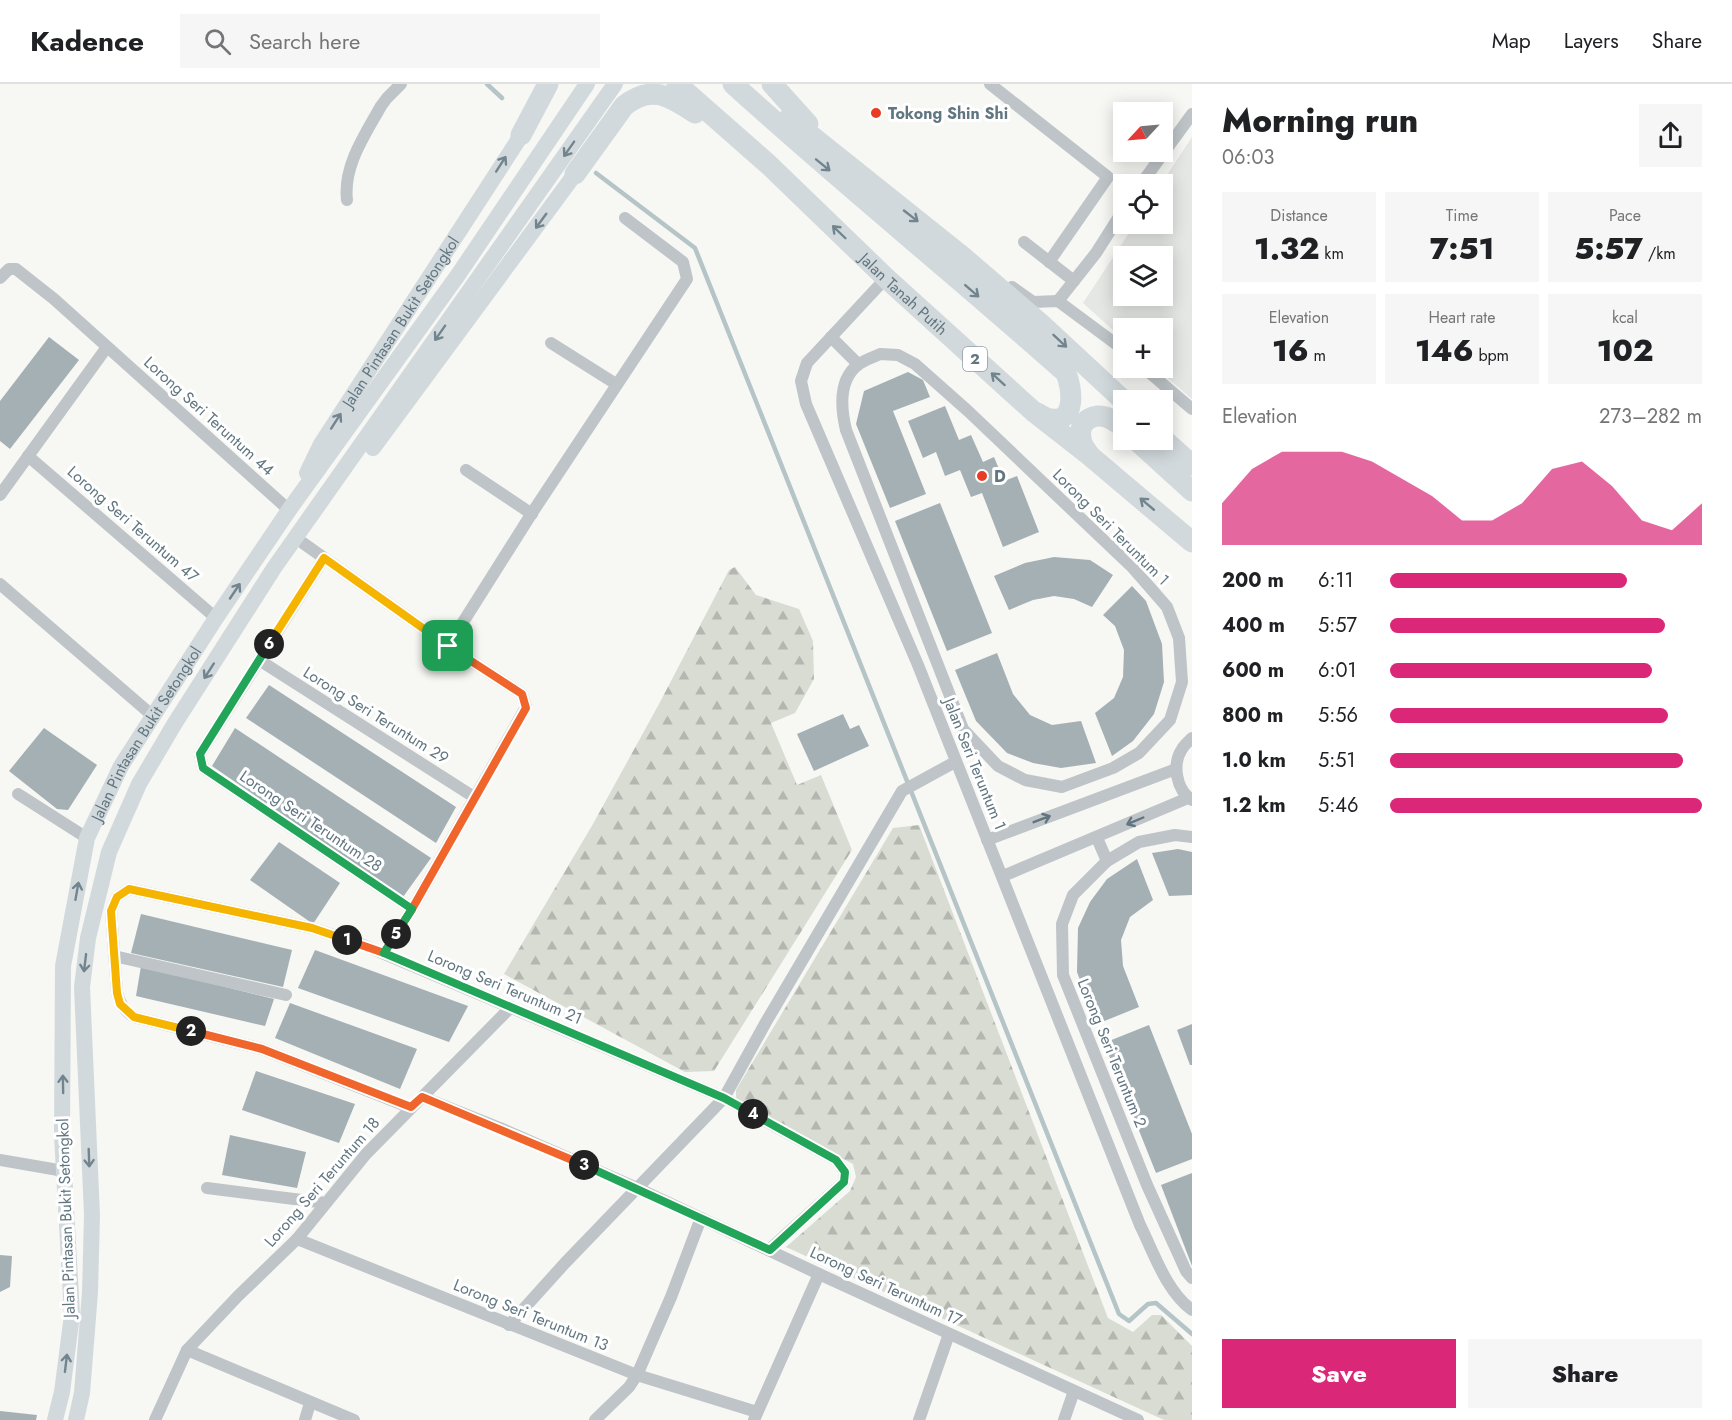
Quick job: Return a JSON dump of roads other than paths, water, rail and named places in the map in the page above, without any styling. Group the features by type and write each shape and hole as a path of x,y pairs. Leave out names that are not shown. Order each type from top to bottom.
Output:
{"highway":[{"path":"521,135 548,84"},
{"name":"Jalan Tanah Putih","path":"677,84 770,165 886,278 1034,412 1192,542"},
{"path":"733,84 815,159 873,206 1066,373 1070,382 1072,402 1065,414 1051,419 1034,412"},
{"path":"746,84 963,257 1041,324 1113,391"},
{"path":"772,84 829,150"},
{"path":"575,174 624,106 634,98 657,93 678,102 770,165"},
{"path":"1089,455 1081,445 1080,433 1086,422 1097,416 1113,421"},
{"path":"1173,448 1192,465"},
{"path":"1147,450 1192,491"}],"main road":[{"name":"Jalan Pintasan Bukit Setongkol","path":"55,1420 62,1392 72,1315 62,1135 63,966 87,838 121,766 216,618 303,492 307,470 321,444 521,135 559,84"},
{"path":"303,492 458,275 587,84"},
{"path":"274,568 303,543 575,174 606,112 610,98 610,84"},
{"name":"Jalan Pintasan Bukit Setongkol","path":"76,1420 82,1393 90,1292 92,1215 82,987 88,938 109,852 139,784 175,723 274,568 615,84"},
{"path":"62,1135 76,1135 88,1126"}],"street":[{"path":"346,200 346,180 350,164 381,106 401,84"},
{"path":"990,84 1108,177 1049,262"},
{"path":"1148,174 1192,114"},
{"path":"448,646 616,384 687,279 682,262 625,218"},
{"path":"1059,300 1096,253 1113,226"},
{"path":"1023,242 1074,281"},
{"path":"963,257 986,268 1033,302 1059,300 1113,342"},
{"name":"Lorong Seri Teruntum 44","path":"0,278 9,269 16,269 54,299 289,510"},
{"name":"Jalan Seri Teruntum 1","path":"886,278 807,363 801,381 806,404 918,665 1136,1214 1169,1284 1192,1310"},
{"path":"831,337 858,364 848,377 843,392 842,409 846,430 963,729 998,766 1025,780 1062,787 1070,808"},
{"path":"551,343 616,384"},
{"path":"0,495 106,347"},
{"name":"Lorong Seri Teruntum 1","path":"858,364 880,354 898,355 915,364 968,411 1133,568 1167,607 1179,638 1182,682 1170,720 1139,753 1113,768 1062,787"},
{"path":"1156,378 1192,409"},
{"name":"Lorong Seri Teruntum 47","path":"28,456 216,618"},
{"path":"466,470 532,514"},
{"path":"303,543 448,646 522,694 526,708 412,909 384,953"},
{"path":"259,660 324,558"},
{"path":"0,584 153,716"},
{"name":"Lorong Seri Teruntum 28","path":"259,660 200,754 203,768 412,909"},
{"name":"Lorong Seri Teruntum 29","path":"259,660 474,797"},
{"path":"1003,876 1190,799 1179,785 1176,769 1181,749 1192,738"},
{"path":"509,1325 565,1263 724,1098 772,1011 902,791 955,762"},
{"path":"987,840 1176,769"},
{"path":"18,794 87,838"},
{"name":"Lorong Seri Teruntum 2","path":"1192,837 1175,835 1139,842 1107,861 1073,895 1062,924 1062,975 1147,1185 1186,1272 1192,1278"},
{"path":"1097,838 1107,861"},
{"name":"Lorong Seri Teruntum 21","path":"114,956 111,911 117,897 129,889 312,928 384,953 724,1098 836,1160 845,1172 844,1182 770,1250"},
{"path":"286,995 114,956 120,1004 134,1017 262,1049 411,1107"},
{"name":"Lorong Seri Teruntum 18","path":"155,1420 187,1350 297,1239 366,1154 511,1007"},
{"name":"Lorong Seri Teruntum 17","path":"422,1097 500,1128 637,1188 1138,1420"},
{"path":"0,1160 64,1171"},
{"path":"207,1188 326,1203"},
{"path":"595,1420 629,1387 637,1375 671,1297 701,1218"},
{"name":"Lorong Seri Teruntum 13","path":"297,1239 637,1375 755,1416"},
{"path":"755,1416 819,1274"},
{"path":"919,1420 950,1334"},
{"path":"187,1350 354,1420"},
{"path":"1064,1420 1074,1391"},
{"path":"305,1420 310,1403"}],"waterway":[{"path":"487,84 502,98"},
{"path":"596,173 695,248 1119,1314 1129,1321 1148,1304 1156,1303 1192,1334"}],"place":[{"name":"Tokong Shin Shi","path":"876,113"},
{"name":"D","path":"982,476"}]}
